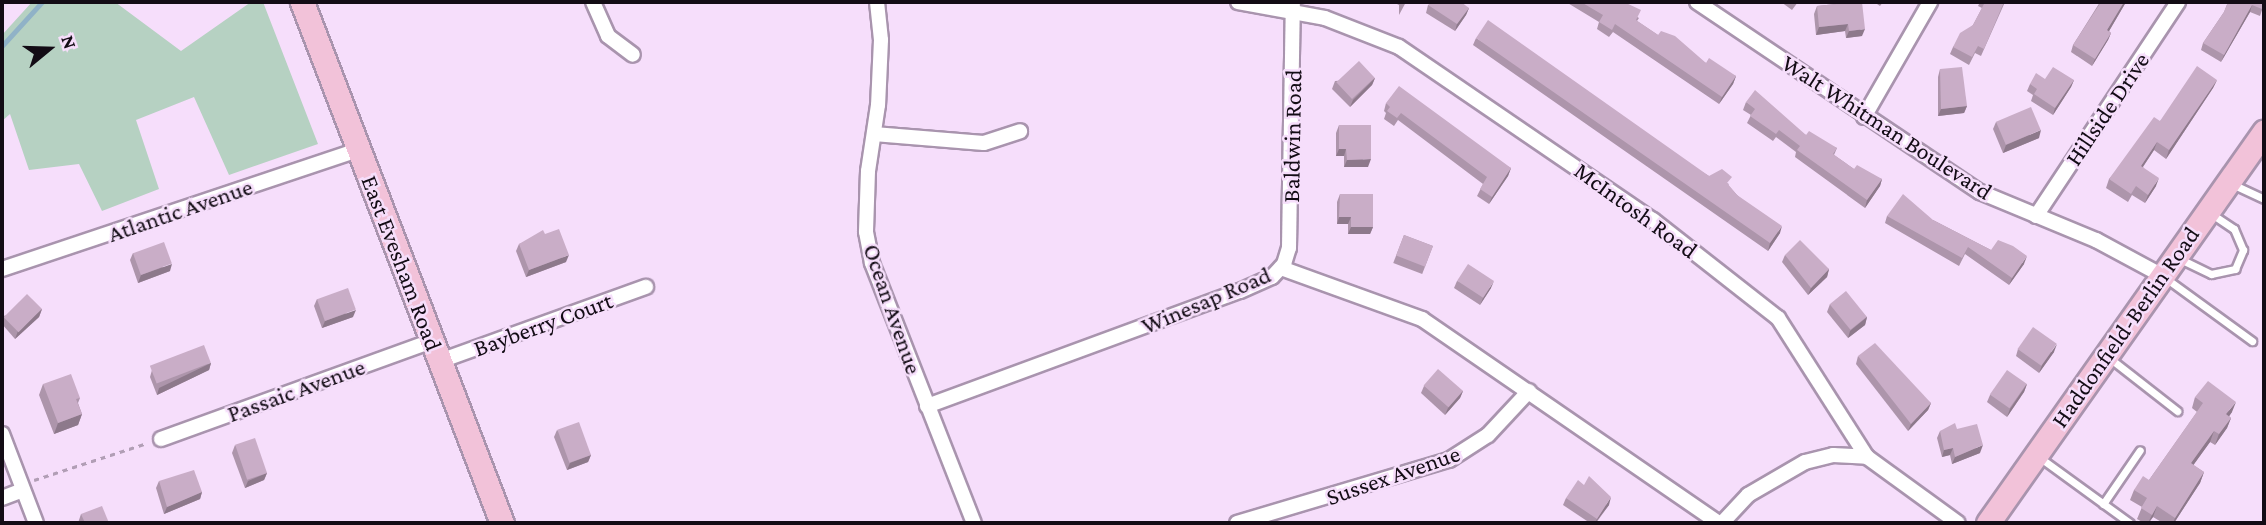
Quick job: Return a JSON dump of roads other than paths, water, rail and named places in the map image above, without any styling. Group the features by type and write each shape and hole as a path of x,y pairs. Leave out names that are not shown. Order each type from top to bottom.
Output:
{"main road":[{"name":"East Evesham Road","path":"302,2 502,523"},
{"name":"Haddonfield-Berlin Road","path":"1988,523 2167,265 2264,132"}],"street":[{"path":"593,2 608,36 633,55"},
{"name":"Ocean Avenue","path":"877,2 881,40 866,232 872,263 974,523"},
{"name":"McIntosh Road","path":"1238,2 1293,7 1363,30 1434,68 1653,220 1762,302 1802,352 1867,457 1958,523"},
{"name":"Walt Whitman Boulevard","path":"1698,2 1864,117 1979,192 2096,240 2167,265"},
{"path":"1864,117 1930,2"},
{"name":"Hillside Drive","path":"2036,216 2178,2"},
{"name":"Baldwin Road","path":"1280,268 1289,248 1293,7"},
{"path":"874,134 984,143 1020,131"},
{"name":"Atlantic Avenue","path":"2,270 358,150"},
{"name":"Winesap Road","path":"927,405 1240,291 1272,277 1280,268 1422,319 1720,523"},
{"name":"Bayberry Court","path":"436,351 646,287"},
{"name":"Passaic Avenue","path":"161,439 436,351"},
{"name":"Sussex Avenue","path":"1237,523 1449,460 1488,435 1529,391"},
{"path":"2,434 36,523"},
{"path":"1720,523 1748,495 1805,462 1833,455 1867,457"},
{"path":"2,498 23,490"}],"lane":[{"path":"2228,182 2264,199"},
{"path":"2167,265 2211,274 2235,269 2243,250 2234,229 2207,211"},
{"path":"2167,265 2252,341"},
{"path":"2105,355 2176,411"},
{"path":"2103,504 2140,450"},
{"path":"2036,455 2130,523"}],"waterway":[{"path":"2,46 42,2"}]}
